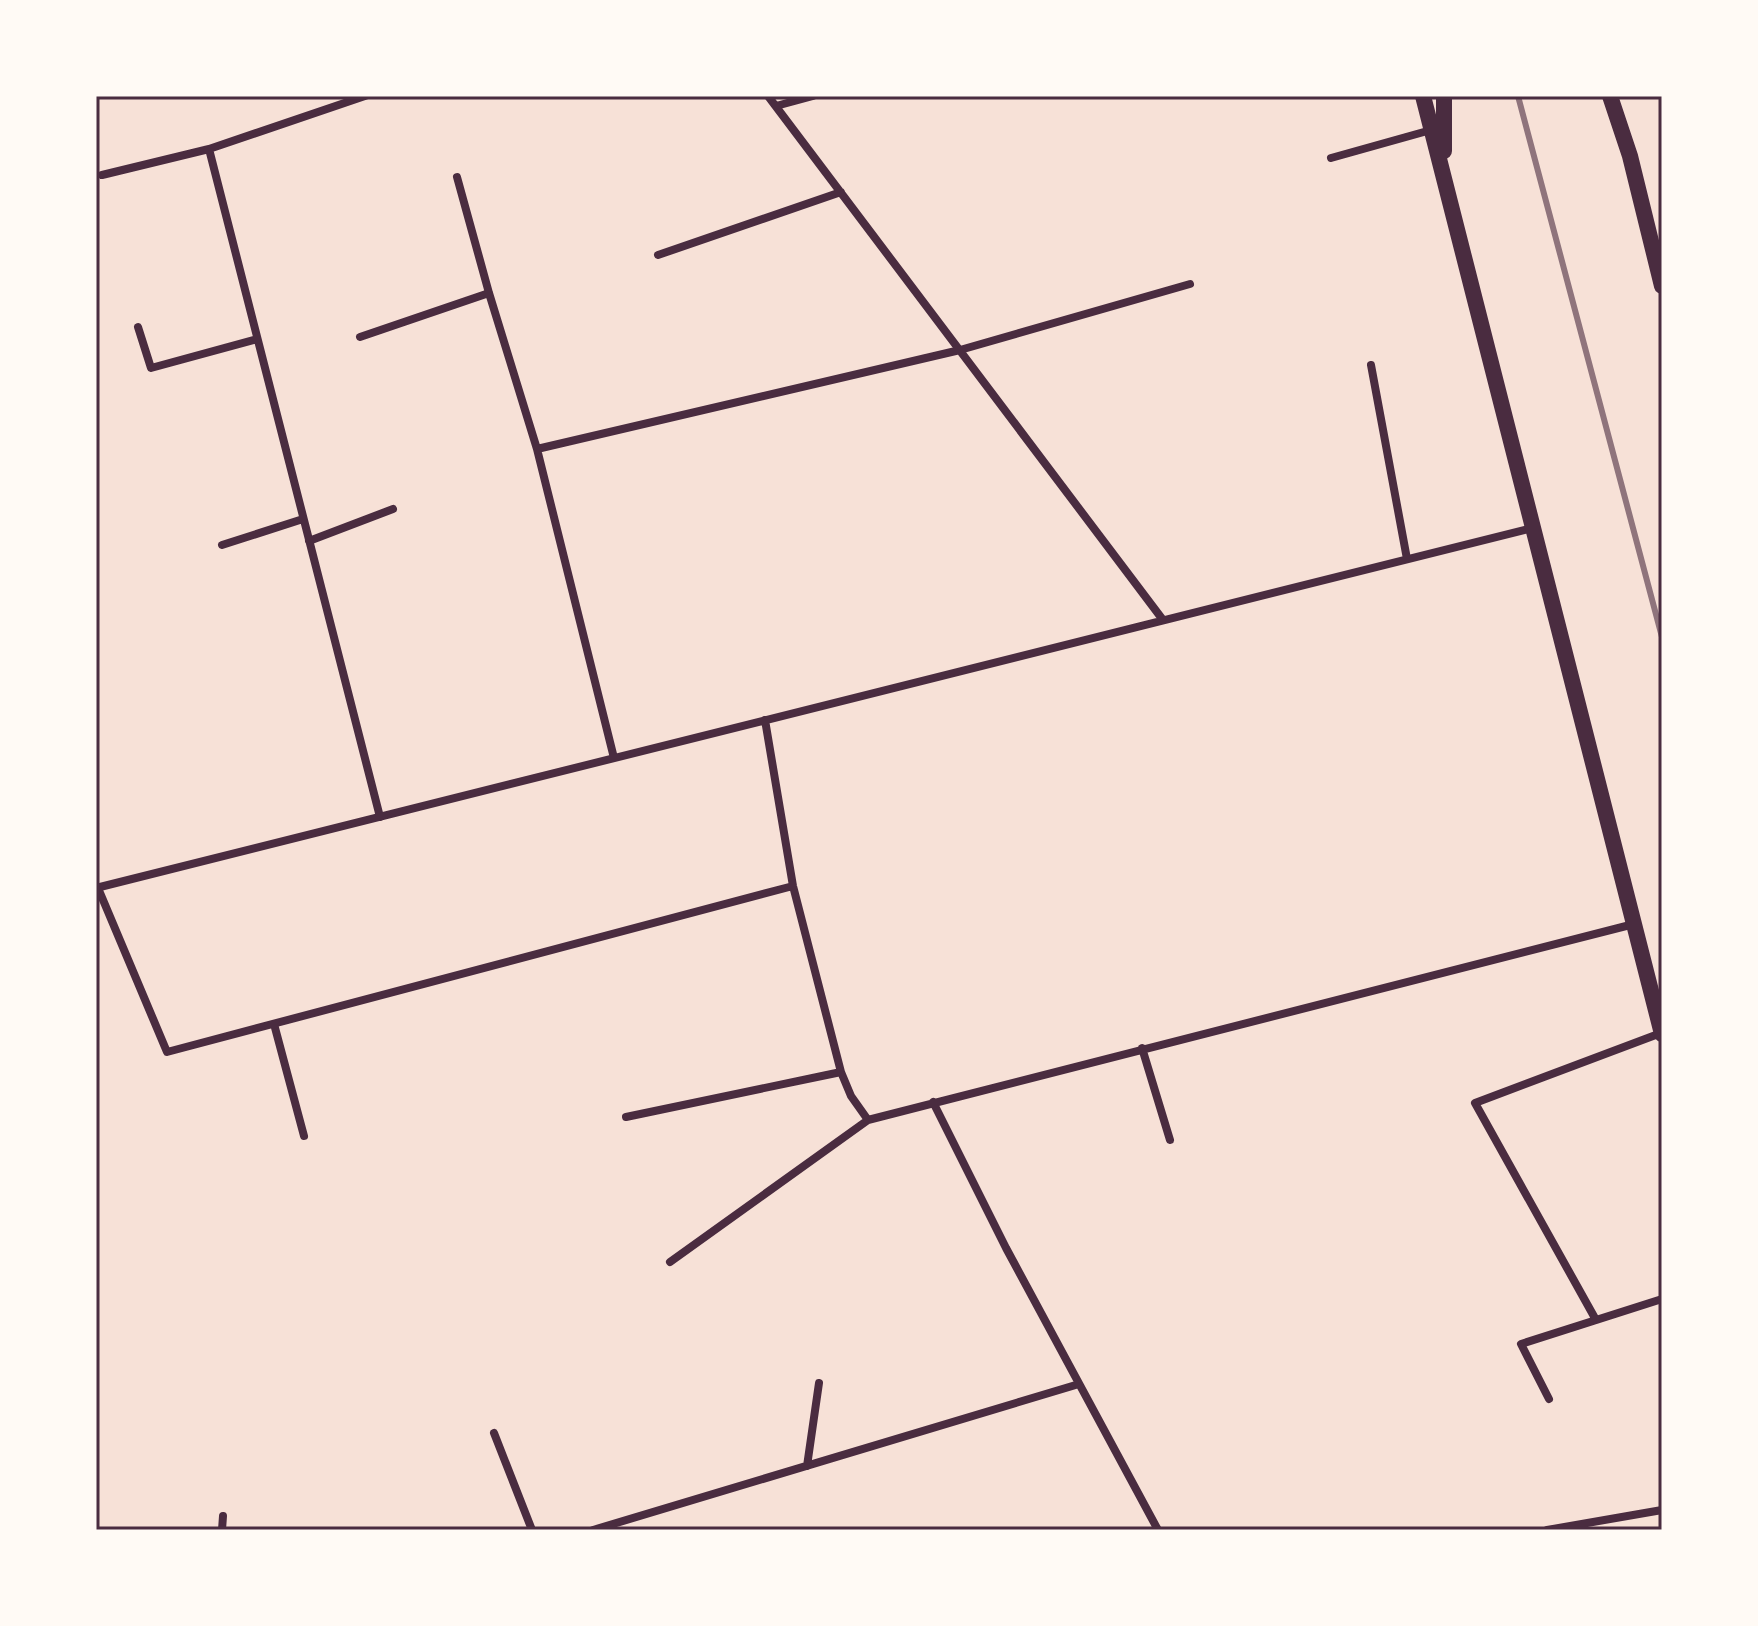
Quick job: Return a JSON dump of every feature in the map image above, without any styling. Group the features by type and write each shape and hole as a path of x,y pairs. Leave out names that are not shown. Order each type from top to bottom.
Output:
{"main road":[{"path":"1423,96 1662,1033"},
{"path":"1444,96 1444,177"},
{"path":"1610,96 1630,156 1662,286"}],"street":[{"path":"102,175 209,149 365,96"},
{"path":"768,96 1163,620"},
{"path":"776,106 783,96"},
{"path":"776,106 813,96"},
{"path":"1331,158 1432,130"},
{"path":"209,149 380,817"},
{"path":"457,177 537,449 614,758"},
{"path":"658,255 841,192"},
{"path":"537,449 960,350 1190,284"},
{"path":"360,337 489,293"},
{"path":"138,327 151,368 257,339"},
{"path":"1371,365 1407,559"},
{"path":"309,541 393,509"},
{"path":"222,545 303,519"},
{"path":"793,886 167,1052 97,888 1533,528"},
{"path":"765,720 793,886 841,1072 851,1096 868,1120"},
{"path":"670,1262 868,1120 1634,924"},
{"path":"274,1024 304,1136"},
{"path":"1596,1320 1475,1103 1662,1033"},
{"path":"1142,1048 1170,1140"},
{"path":"626,1117 841,1072"},
{"path":"933,1102 1006,1248 1158,1530"},
{"path":"1549,1399 1521,1344 1662,1299"},
{"path":"807,1466 819,1383"},
{"path":"593,1530 1079,1384"},
{"path":"494,1433 532,1530"},
{"path":"1547,1530 1662,1510"},
{"path":"222,1530 223,1516"}],"railway":[{"path":"1518,96 1662,637"}]}
